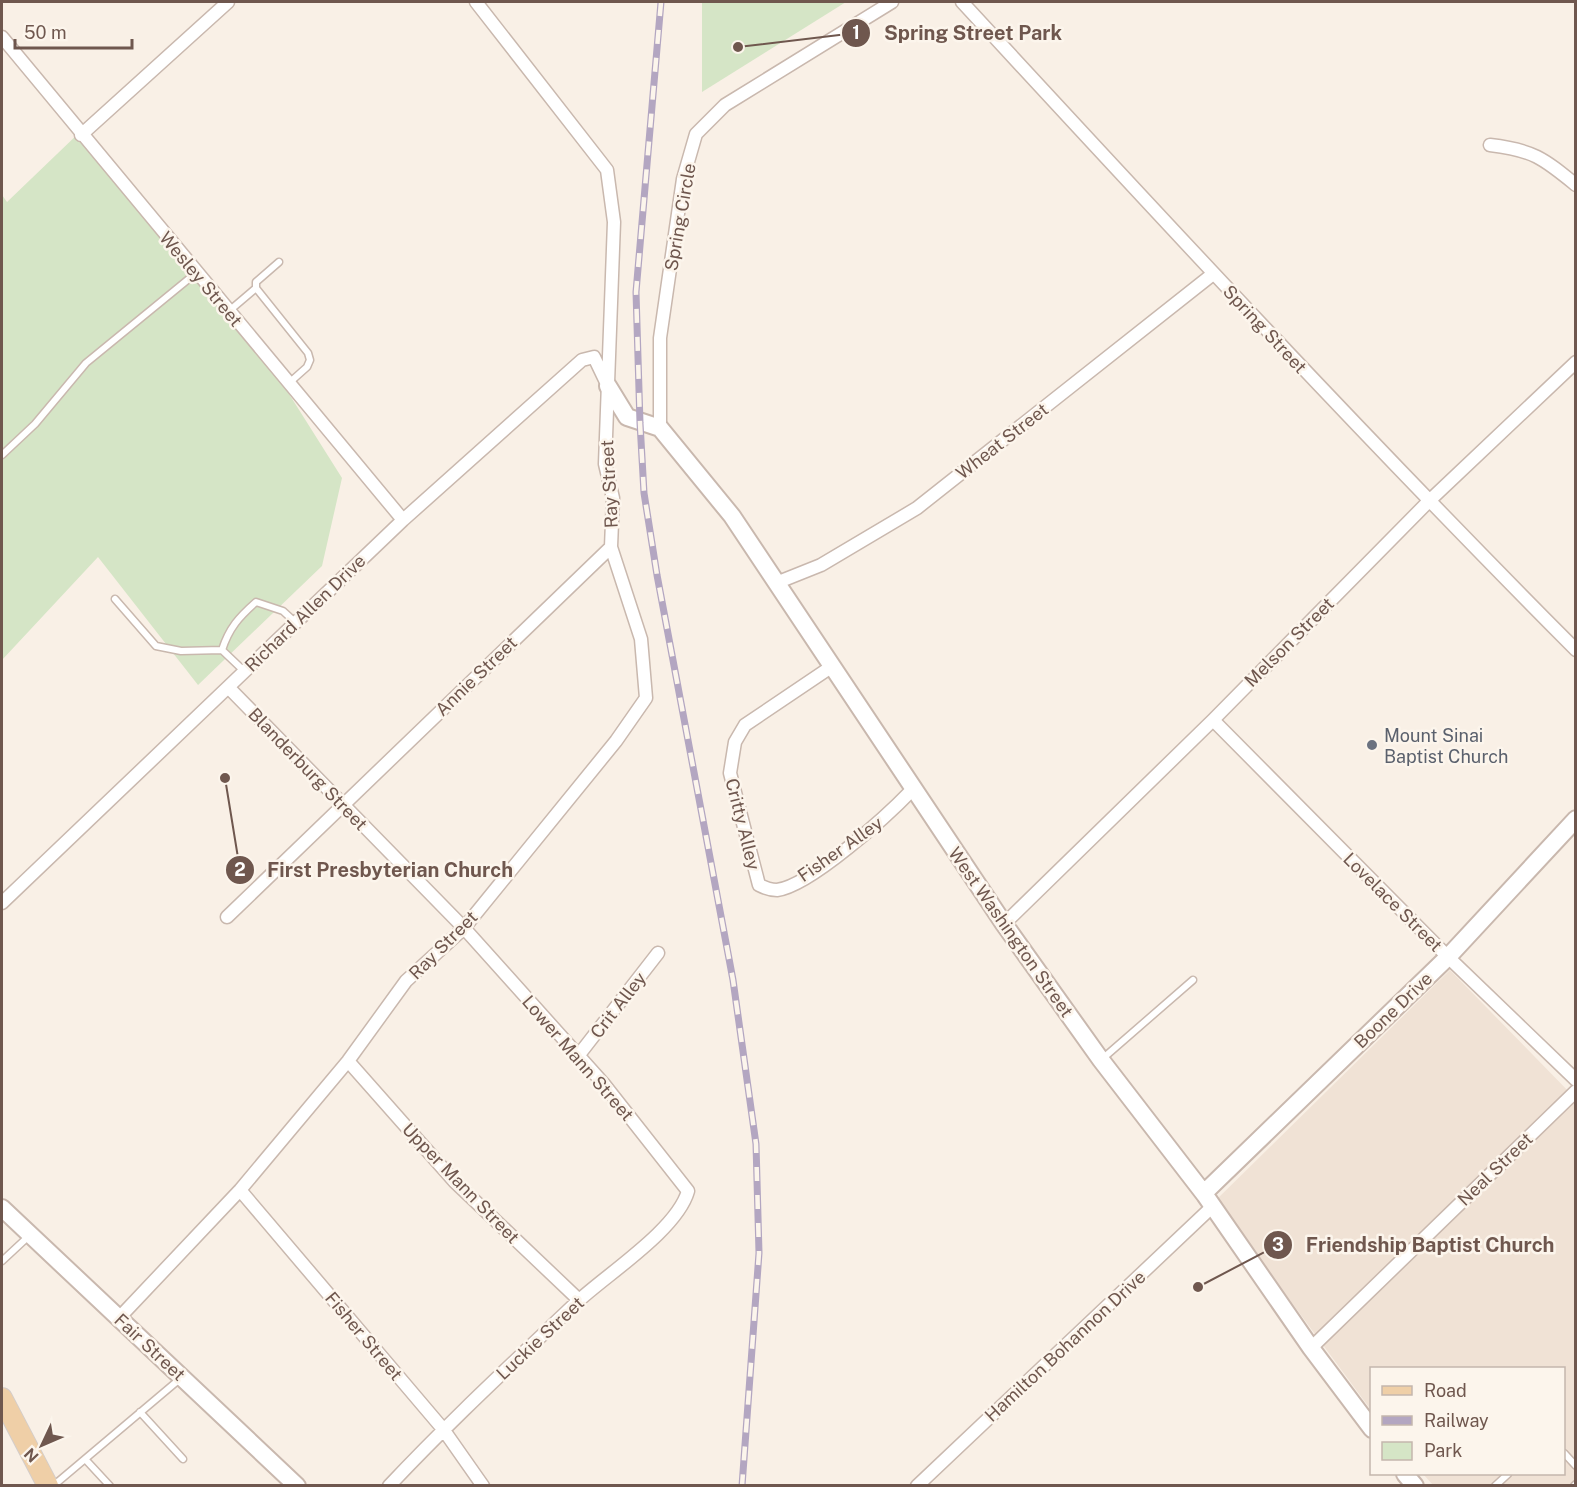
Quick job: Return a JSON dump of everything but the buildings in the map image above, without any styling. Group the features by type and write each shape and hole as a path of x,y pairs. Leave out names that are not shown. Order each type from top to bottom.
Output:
{"main road":[{"path":"2,1398 55,1482"}],"street":[{"path":"81,135 228,2"},
{"path":"476,2 607,170 614,222 608,386 627,417 660,428"},
{"name":"Spring Circle","path":"660,428 660,338 683,179 696,134 725,105 892,2"},
{"name":"Spring Street","path":"962,2 1213,274 1428,502 1575,650"},
{"name":"Wesley Street","path":"2,37 81,135 403,520"},
{"path":"1490,145 1521,148 1545,159 1575,185"},
{"name":"Wheat Street","path":"776,583 821,565 917,508 1213,274"},
{"name":"Richard Allen Drive","path":"2,903 403,520 582,360 594,357 608,386"},
{"name":"Melson Street","path":"1004,924 1213,720 1428,502 1575,362"},
{"name":"Ray Street","path":"119,1318 240,1190 348,1061 406,981 464,928 616,741 646,698 641,639 611,547 613,498 605,464 608,386"},
{"name":"West Washington Street","path":"660,428 732,516 912,790 1004,924 1101,1060 1208,1200 1311,1348 1370,1428"},
{"name":"Annie Street","path":"227,917 611,547"},
{"name":"Critty Alley","path":"759,885 730,772 735,742 745,725 831,667"},
{"name":"Blanderburg Street","path":"228,687 464,928"},
{"name":"Lovelace Street","path":"1213,720 1448,957 1575,1080"},
{"name":"Fisher Alley","path":"759,885 770,890 780,890 817,870 876,827 912,790"},
{"name":"Boone Drive","path":"1208,1200 1448,957 1575,819"},
{"name":"Lower Mann Street","path":"464,928 603,1083 688,1191"},
{"name":"Crit Alley","path":"578,1056 658,953"},
{"name":"Upper Mann Street","path":"348,1061 454,1182 579,1300"},
{"name":"Neal Street","path":"1311,1348 1575,1091"},
{"name":"Fisher Street","path":"240,1190 443,1429 483,1485"},
{"name":"Luckie Street","path":"389,1485 443,1429 579,1300 662,1229 684,1204 688,1191"},
{"name":"Hamilton Bohannon Drive","path":"916,1485 1208,1200"},
{"name":"Fair Street","path":"2,1208 297,1485"}],"lane":[{"path":"279,262 256,282 256,288 310,360 307,367 288,383"},
{"path":"2,455 35,424 86,363 196,273"},
{"path":"228,311 256,288"},
{"path":"115,599 156,646 181,651 222,650 244,671"},
{"path":"222,650 227,633 237,619 256,602 284,610 295,622"},
{"path":"1101,1060 1193,980"},
{"path":"2,1261 30,1234"},
{"path":"55,1482 182,1377"},
{"path":"140,1412 183,1460"},
{"path":"84,1459 108,1485"},
{"path":"55,1482 68,1485"}],"shaded area":[{"path":"1450,970 1575,1098 1575,1485 1433,1485 1424,1475 1565,1475 1565,1367 1370,1367 1370,1409 1216,1200"}],"green space":[{"path":"702,2 846,2 702,92"},
{"path":"82,130 284,386 342,478 322,566 198,685 98,557 2,660 2,195 7,202"}],"railway":[{"path":"661,2 636,292 640,423 644,493 657,575 733,980 756,1144 759,1253 742,1486"}],"place":[{"name":"Spring Street Park","path":"738,47"},
{"name":"Mount Sinai Baptist Church","path":"1372,745"},
{"name":"First Presbyterian Church","path":"225,778"},
{"name":"Friendship Baptist Church","path":"1198,1287"}]}
